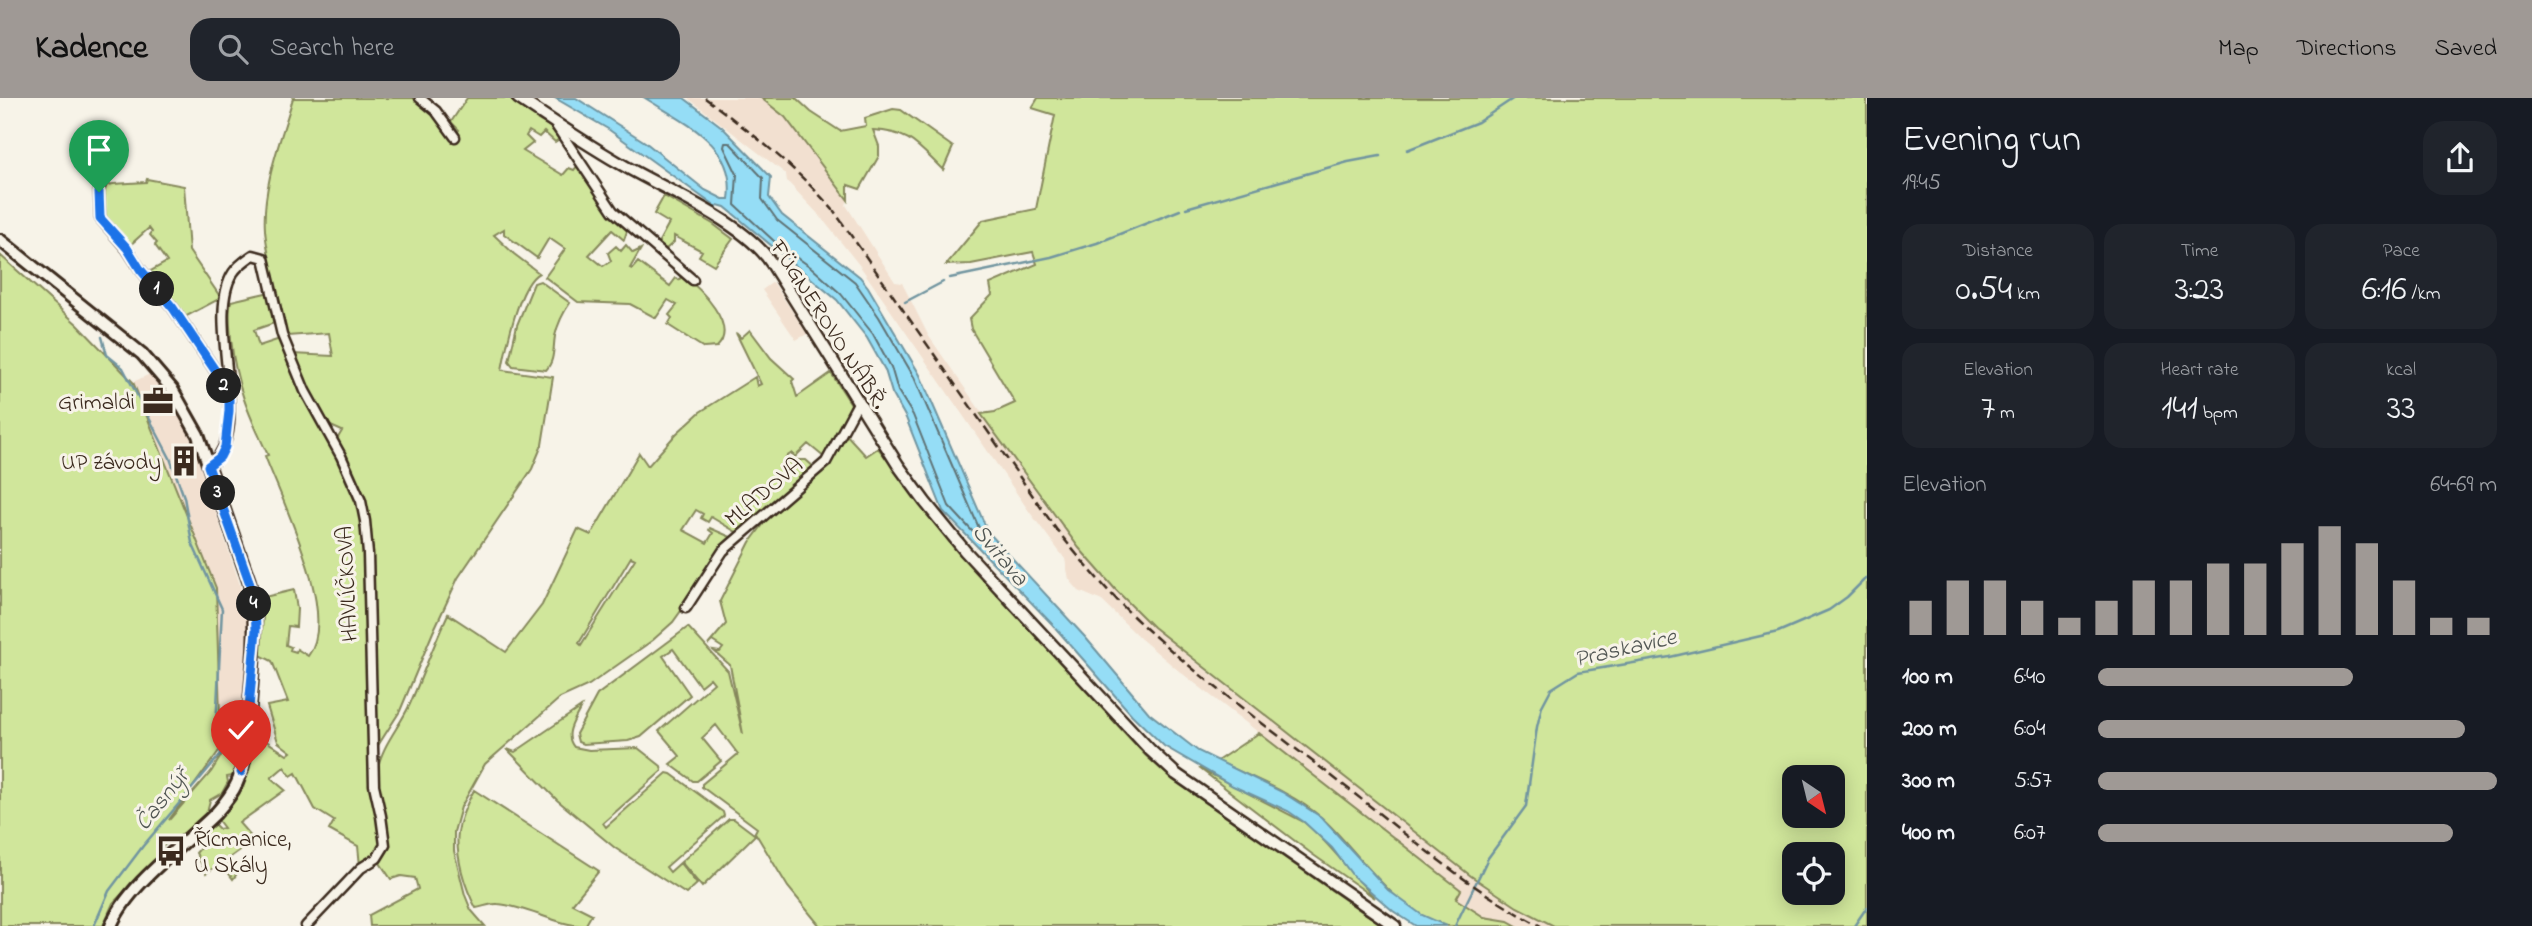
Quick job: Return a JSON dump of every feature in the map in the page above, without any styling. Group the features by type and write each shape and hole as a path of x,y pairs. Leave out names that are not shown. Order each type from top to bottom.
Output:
{"main road":[{"path":"0,240 142,354 172,389 198,435 255,605 256,630 244,761 232,793 216,813 131,894 110,926"}],"street":[{"path":"420,98 436,111 455,137"},
{"name":"FÜGNEROVO NÁBŘ.","path":"518,98 621,164 729,224 757,245 772,264 898,465 936,515 965,551 1150,750 1167,766 1395,926"},
{"name":"FÜGNEROVO NÁBŘ.","path":"553,122 613,211 694,280"},
{"path":"101,182 100,218 173,308 229,391"},
{"name":"HAVLÍČKOVA","path":"208,466 220,457 225,447 229,411 223,300 233,273 254,255 264,258 282,335 305,391 337,447 361,501 368,554 374,785 384,845 377,858 361,868 306,926"},
{"name":"MLADOVA","path":"686,608 723,551 825,462 859,401"}],"shaded area":[{"path":"688,98 761,98 785,117 848,200 846,205 895,282 902,283 928,335 1045,504 1079,548 1132,607 1189,657 1471,876 1517,907 1554,926 1517,926 1508,921 1484,917 1456,898 1461,889 1179,671 1102,601 1079,591 1069,579 1065,559 860,266 820,216 787,181 786,174"},
{"path":"773,282 807,334 796,340 762,290"},
{"path":"150,374 180,415 195,449 250,615 239,749 221,748 216,588 133,382"}],"green space":[{"path":"293,98 414,98 432,111 456,140 459,138 459,130 451,122 467,98 511,98 540,117 538,120 549,126 559,139 555,142 544,132 539,137 529,131 526,136 533,143 523,151 563,175 569,168 574,170 578,165 606,208 627,231 624,240 612,230 589,255 603,266 611,261 608,253 616,246 621,251 626,245 633,253 641,249 630,268 638,262 670,286 682,275 707,298 720,318 723,329 723,338 717,347 704,348 668,325 672,318 669,315 677,305 668,300 656,318 630,304 578,302 545,277 565,249 549,238 537,258 504,234 504,229 494,235 539,273 525,289 520,302 502,370 553,377 542,445 532,469 458,578 400,711 377,747 363,502 336,441 342,431 324,423 293,354 333,356 329,333 287,336 284,332 265,230 269,180"},
{"path":"761,98 796,98 811,112 840,131 866,126 865,118 893,109 901,110 953,147 943,170 905,137 873,130 879,146 879,156 860,189 848,185 848,200 785,117"},
{"path":"1038,98 1867,98 1867,926 1554,926 1517,907 1471,876 1153,627 1079,548 981,414 995,412 1015,403 971,329 969,319 992,295 990,284 1037,264 1033,252 971,264 946,265 983,220 1036,209 1055,115 1032,108"},
{"path":"147,179 184,186 189,251 221,298 183,318 147,273 167,262 155,245 157,243 150,235 152,232 149,228 129,246 101,216 101,187 146,182"},
{"path":"664,196 713,224 733,239 714,265 699,256 702,251 674,236 674,242 666,249 658,243 669,223 654,214"},
{"path":"0,255 78,325 133,382 216,588 221,748 169,820 211,772 226,748 239,749 235,771 232,776 227,777 228,782 222,793 210,800 207,812 175,841 171,839 158,851 160,855 113,903 103,926 0,926"},
{"path":"540,281 570,303 558,327 552,358 546,370 513,366 509,361 517,325 534,283"},
{"path":"270,292 277,322 254,330 259,346 280,339 336,448 360,502 364,523 371,797 382,838 380,851 360,866 358,846 329,830 334,821 315,809 296,773 291,776 284,767 271,778 285,790 239,823 254,840 225,861 236,875 233,879 221,863 206,873 196,853 208,839 204,833 214,824 219,829 224,828 218,820 243,786 250,763 254,721 265,740 287,755 291,752 278,742 267,706 288,702 272,661 260,655 263,618 260,598 294,590 296,627 288,626 286,645 291,647 290,650 296,652 297,649 308,656 316,637 317,614 305,558 265,456 268,455 244,399 233,356 231,301"},
{"path":"750,330 771,358 794,379 792,381 797,397 831,373 851,404 825,458 808,444 795,457 792,453 786,457 791,464 797,460 806,460 815,468 738,533 711,517 708,522 701,518 703,514 696,510 683,530 707,543 713,533 710,528 733,538 673,622 653,640 589,685 560,698 485,764 461,807 454,832 454,851 471,910 485,926 370,926 369,915 418,889 415,878 401,876 391,879 378,860 384,853 387,831 377,772 386,745 410,704 448,614 506,652 542,605 578,529 591,535 639,453 648,466 700,412 755,377 757,386 761,384 736,333 741,338","holes":["631,557 635,559 581,645 579,643"]},
{"path":"845,433 866,456 878,448 961,555 1145,755 1172,779 1386,926 820,926 788,887 756,834 702,887 681,862 729,819 734,819 754,834 757,828 702,787 702,784 738,754 716,725 702,738 721,761 697,781 693,781 670,764 680,756 659,731 714,683 710,678 700,686 673,649 663,656 690,695 641,737 628,741 583,744 578,742 576,734 597,695 688,627 728,671 743,734 730,665 714,651 720,652 723,648 712,641 708,645 726,624 720,601 750,542 771,514 829,464"},
{"path":"581,707 570,732 574,747 589,750 638,748 661,766 662,771 603,823 606,827 667,773 723,812 724,816 666,867 670,872 680,863 697,884 686,894 615,848 557,800 507,749 515,752"},
{"path":"1259,733 1461,890 1456,899 1484,917 1508,921 1517,926 1447,926 1429,920 1395,896 1335,831 1310,809 1271,786 1217,761"},
{"path":"1199,768 1304,822 1375,898 1312,854"},
{"path":"474,790 599,871 572,904 592,914 585,926 564,923 509,906 495,904 476,908 462,872 457,841 460,821"}],"water":[{"name":"Svitava","path":"555,98 576,98 645,142 705,190 723,199 729,199 729,180 725,164 716,149 691,126 645,98 684,98 722,127 771,177 769,197 782,215 860,277 868,287 920,375 988,532 1085,637 1149,713 1198,751 1282,792 1321,817 1388,890 1422,915 1447,926 1416,926 1393,911 1353,876 1332,848 1304,822 1288,811 1233,786 1164,746 943,511 906,418 892,393 885,370 867,338 837,300 725,207 716,207 608,129"}],"waterway":[{"path":"1407,150 1478,122 1514,98"},
{"path":"1186,208 1348,162 1380,156"},
{"path":"950,278 1051,257 1097,243 1180,210"},
{"path":"905,302 943,282"},
{"name":"Časnýř","path":"94,926 109,891 143,846 221,754 216,726 222,609 192,543 184,497 170,458 123,368 107,355 102,337"},
{"name":"Praskavice","path":"1455,926 1488,858 1526,806 1537,727 1542,706 1551,689 1578,672 1670,657 1778,632 1829,610 1867,577"},
{"path":"1854,926 1867,907"}],"railway":[{"path":"705,98 789,165 834,211 1056,529 1124,607 1197,672 1440,861 1489,896 1541,926"}],"place":[{"name":"Grimaldi","path":"158,401"},
{"name":"UP závody","path":"184,461"},
{"name":"Řícmanice, U Skály","path":"171,851"}],"route":[{"path":"99,192 100,218 173,308 229,391 225,447 220,457 208,466 255,605 256,630 241,772"}]}
